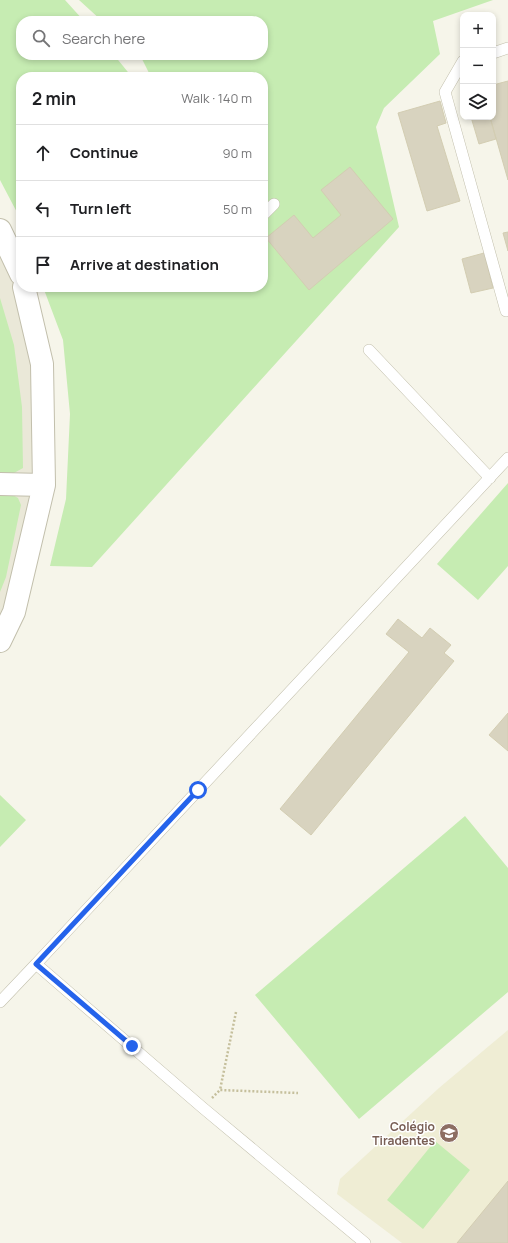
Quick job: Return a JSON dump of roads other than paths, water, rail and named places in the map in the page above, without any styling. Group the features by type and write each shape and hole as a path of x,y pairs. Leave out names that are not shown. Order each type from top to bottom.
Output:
{"street":[{"path":"0,230 16,264"},
{"path":"0,641 44,485 42,364 25,292"},
{"path":"0,484 44,485"}],"lane":[{"path":"496,52 508,48"},
{"path":"460,66 445,92 506,311"},
{"path":"268,210 274,204"},
{"path":"369,350 490,478"},
{"path":"0,1002 508,458"},
{"path":"36,964 365,1243"}],"place":[{"name":"Colégio Tiradentes","path":"449,1133"}]}
